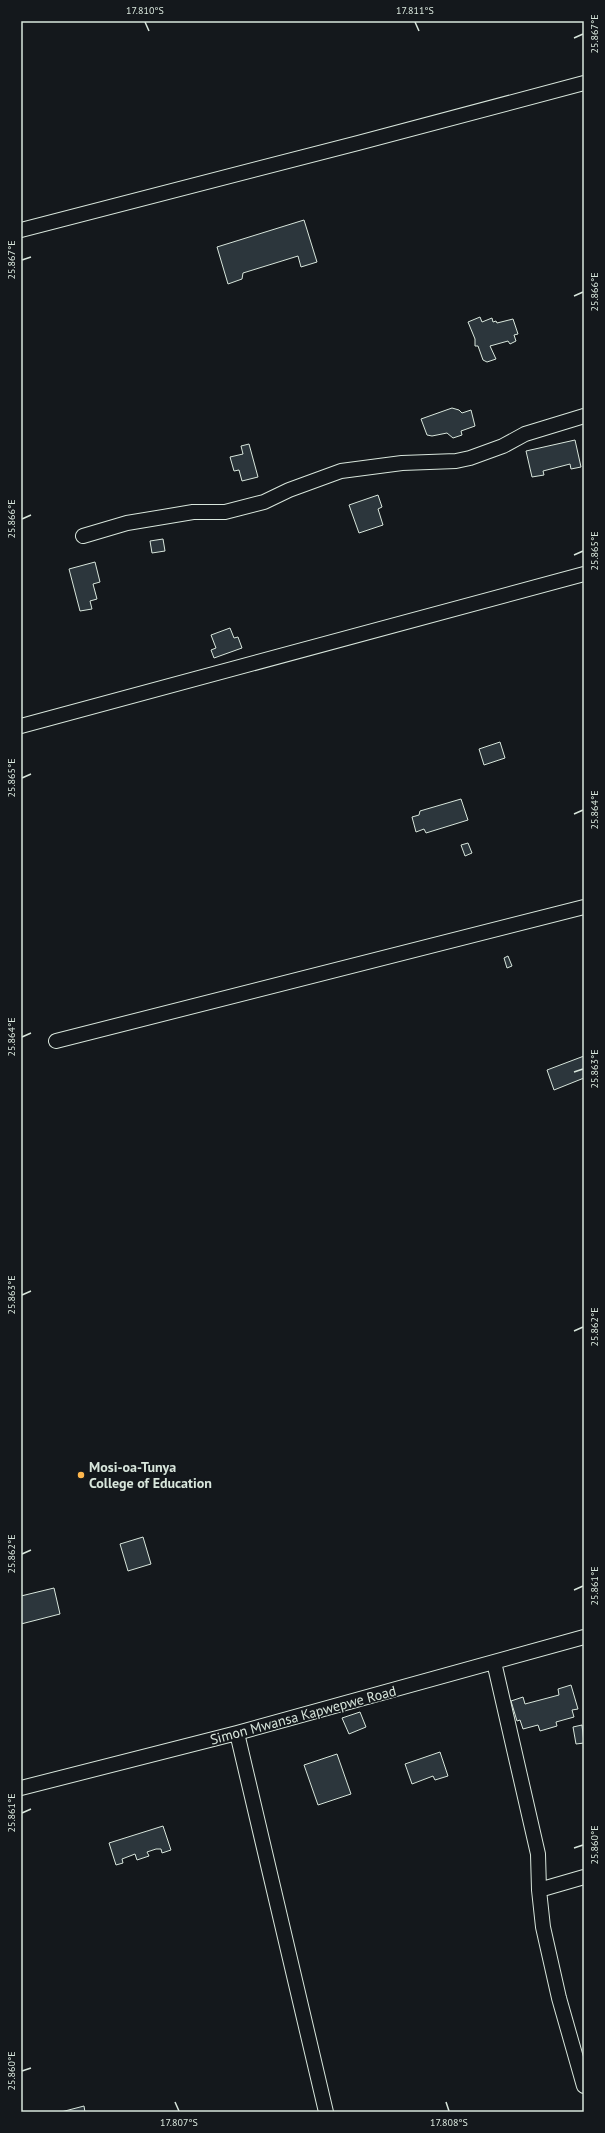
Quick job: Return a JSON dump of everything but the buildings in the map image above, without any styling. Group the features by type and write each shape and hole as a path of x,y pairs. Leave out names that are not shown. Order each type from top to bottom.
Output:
{"street":[{"path":"21,230 584,83"},
{"path":"83,536 127,523 193,512 225,512 264,502 290,490 341,471 402,463 463,459 484,453 525,434 584,416"},
{"path":"21,726 584,574"},
{"path":"56,1041 584,907"},
{"name":"Simon Mwansa Kapwepwe Road","path":"21,1788 237,1733 584,1637"},
{"path":"494,1662 538,1854 539,1890 543,1927 559,1998 584,2086"},
{"path":"237,1733 326,2112"},
{"path":"539,1890 584,1877"}],"place":[{"name":"Mosi-oa-Tunya College of Education","path":"81,1475"}]}
